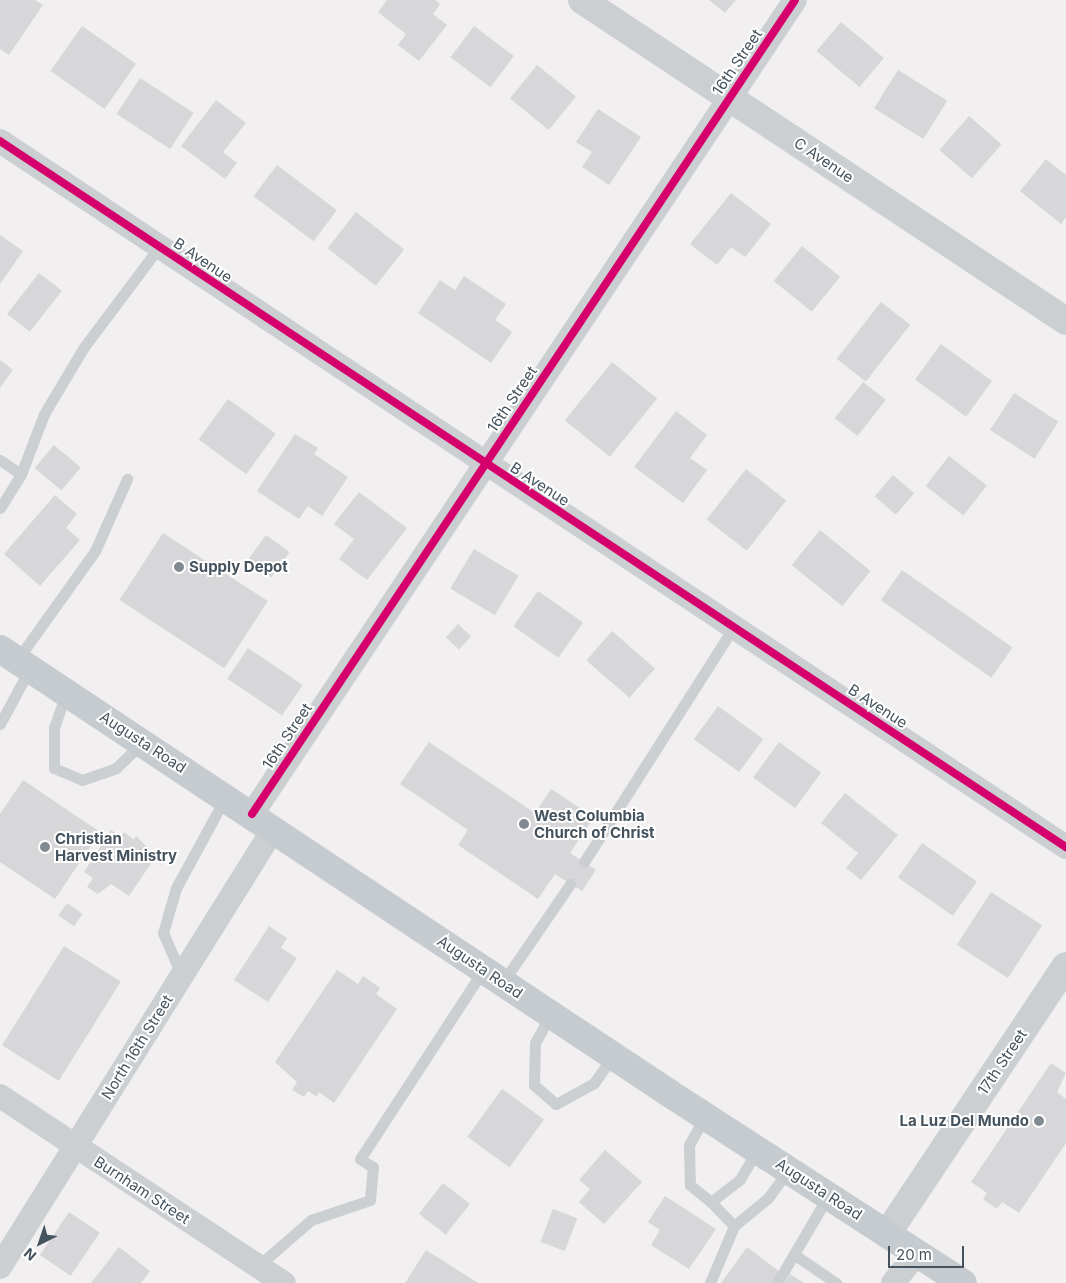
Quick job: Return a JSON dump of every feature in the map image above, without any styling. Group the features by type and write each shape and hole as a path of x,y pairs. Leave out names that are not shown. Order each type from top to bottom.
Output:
{"main road":[{"name":"Augusta Road","path":"16,659 263,821 613,1056 962,1283"}],"street":[{"name":"C Avenue","path":"582,0 1066,321"},
{"name":"16th Street","path":"263,821 485,465 795,0"},
{"name":"B Avenue","path":"0,141 485,465 1066,847"},
{"name":"North 16th Street","path":"0,1267 182,976 263,821"},
{"name":"17th Street","path":"887,1234 1066,966"},
{"name":"Burnham Street","path":"0,1096 284,1283"},
{"path":"893,1283 917,1253"}],"lane":[{"path":"0,508 21,474 44,414 84,347 159,247"},
{"path":"0,460 21,474"},
{"path":"0,724 16,659 95,551 127,479"},
{"path":"584,862 733,628"},
{"path":"66,692 54,727 54,768 82,780 116,768 143,742"},
{"path":"182,976 163,933 176,888 226,797"},
{"path":"258,1266 311,1220 370,1200 373,1167 360,1159 493,976 570,884"},
{"path":"551,1014 535,1043 534,1085 556,1104 594,1083 613,1056"},
{"path":"705,1116 689,1145 690,1185 712,1202 734,1226"},
{"path":"712,1202 740,1180 758,1149"},
{"path":"710,1283 734,1226 768,1198 789,1169"},
{"path":"778,1283 829,1195"},
{"path":"795,1255 836,1283"}],"building":[{"path":"0,0 35,0 43,5 9,55 0,49"},
{"path":"387,0 435,0 440,4 433,14 447,25 419,61 398,45 406,34 378,12"},
{"path":"709,0 736,0 725,13"},
{"path":"841,22 884,58 859,87 817,51"},
{"path":"82,26 136,64 105,109 50,71"},
{"path":"474,26 514,56 490,87 451,57"},
{"path":"537,65 576,96 549,130 510,98"},
{"path":"898,70 947,101 923,139 874,108"},
{"path":"140,78 194,113 170,149 117,114"},
{"path":"216,100 246,123 223,152 237,163 225,179 181,146"},
{"path":"598,109 641,137 609,185 582,167 592,152 576,142"},
{"path":"969,116 1001,144 972,178 939,150"},
{"path":"1046,159 1066,175 1066,217 1061,224 1020,191"},
{"path":"277,165 337,210 313,241 254,196"},
{"path":"731,193 771,224 745,257 731,247 717,265 690,244"},
{"path":"356,212 404,250 376,286 328,248"},
{"path":"0,235 23,251 0,284"},
{"path":"802,246 840,277 812,312 774,281"},
{"path":"39,273 62,291 30,332 7,314"},
{"path":"464,276 506,304 495,320 512,332 491,363 418,313 440,280 455,290"},
{"path":"881,302 910,325 866,382 837,359"},
{"path":"941,344 992,381 966,417 915,380"},
{"path":"0,360 13,370 0,388"},
{"path":"612,362 657,399 610,457 565,420"},
{"path":"863,382 886,400 858,436 835,418"},
{"path":"1014,393 1058,422 1034,459 990,430"},
{"path":"228,399 276,434 246,474 199,439"},
{"path":"676,411 707,435 690,458 707,470 683,503 634,467"},
{"path":"295,434 318,448 314,454 348,477 322,516 308,506 299,519 257,491"},
{"path":"54,445 81,467 62,490 35,468"},
{"path":"949,456 987,486 963,515 926,486"},
{"path":"746,469 786,500 747,551 707,519"},
{"path":"893,475 914,493 896,515 875,496"},
{"path":"359,492 407,528 367,580 339,559 354,539 334,524"},
{"path":"55,495 77,514 66,528 80,540 40,586 4,554"},
{"path":"820,530 871,571 842,606 792,565"},
{"name":"Supply Depot","path":"163,533 268,601 224,668 119,600"},
{"path":"266,535 289,552 271,577 248,560"},
{"path":"474,549 519,576 495,615 450,588"},
{"path":"902,570 1013,647 991,678 881,600"},
{"path":"538,591 583,623 558,658 513,626"},
{"path":"458,624 471,636 459,649 446,637"},
{"path":"612,631 655,668 629,698 586,660"},
{"path":"248,648 303,685 282,716 227,679"},
{"path":"718,706 763,739 739,772 694,739"},
{"name":"West Columbia Church of Christ","path":"429,742 535,813 551,789 594,817 570,853 596,870 582,891 555,874 538,899 458,845 468,830 400,784"},
{"path":"779,742 821,773 795,808 753,778"},
{"name":"Christian Harvest Ministry","path":"23,780 100,832 55,899 0,862 0,814"},
{"path":"845,793 898,835 861,880 846,868 858,853 821,823"},
{"path":"111,830 121,837 124,832 134,840 136,836 156,856 129,896 111,884 98,894 87,887 93,878 84,872"},
{"path":"922,843 977,881 953,916 898,877"},
{"path":"991,892 1042,925 1008,978 957,945"},
{"path":"67,903 83,914 74,926 58,915"},
{"path":"269,926 287,938 281,948 297,958 268,1002 234,980"},
{"path":"64,946 121,982 59,1081 2,1045"},
{"path":"337,970 358,984 363,976 380,988 376,994 397,1009 334,1103 319,1092 317,1097 308,1091 304,1097 292,1090 297,1082 275,1062"},
{"name":"La Luz Del Mundo","path":"1051,1063 1066,1073 1057,1092 1066,1099 1066,1143 1019,1213 1002,1202 997,1209 983,1199 987,1193 971,1182"},
{"path":"502,1089 544,1120 509,1167 467,1137"},
{"path":"605,1150 642,1182 604,1224 579,1202 590,1189 579,1180"},
{"path":"443,1183 470,1204 446,1235 419,1214"},
{"path":"665,1196 716,1229 689,1269 651,1245 660,1230 648,1222"},
{"path":"553,1209 577,1218 565,1251 540,1242"},
{"path":"69,1212 100,1233 71,1276 40,1255"},
{"path":"119,1247 150,1271 141,1283 91,1283"},
{"path":"747,1247 780,1272 772,1283 721,1283"},
{"path":"426,1250 478,1283 405,1283"},
{"path":"790,1274 804,1283 785,1283"}],"cycle path":[{"path":"252,814 795,0"},
{"path":"0,141 1066,847"}],"place":[{"name":"Supply Depot","path":"179,567"},
{"name":"West Columbia Church of Christ","path":"524,824"},
{"name":"Christian Harvest Ministry","path":"45,847"},
{"name":"La Luz Del Mundo","path":"1039,1121"}]}
